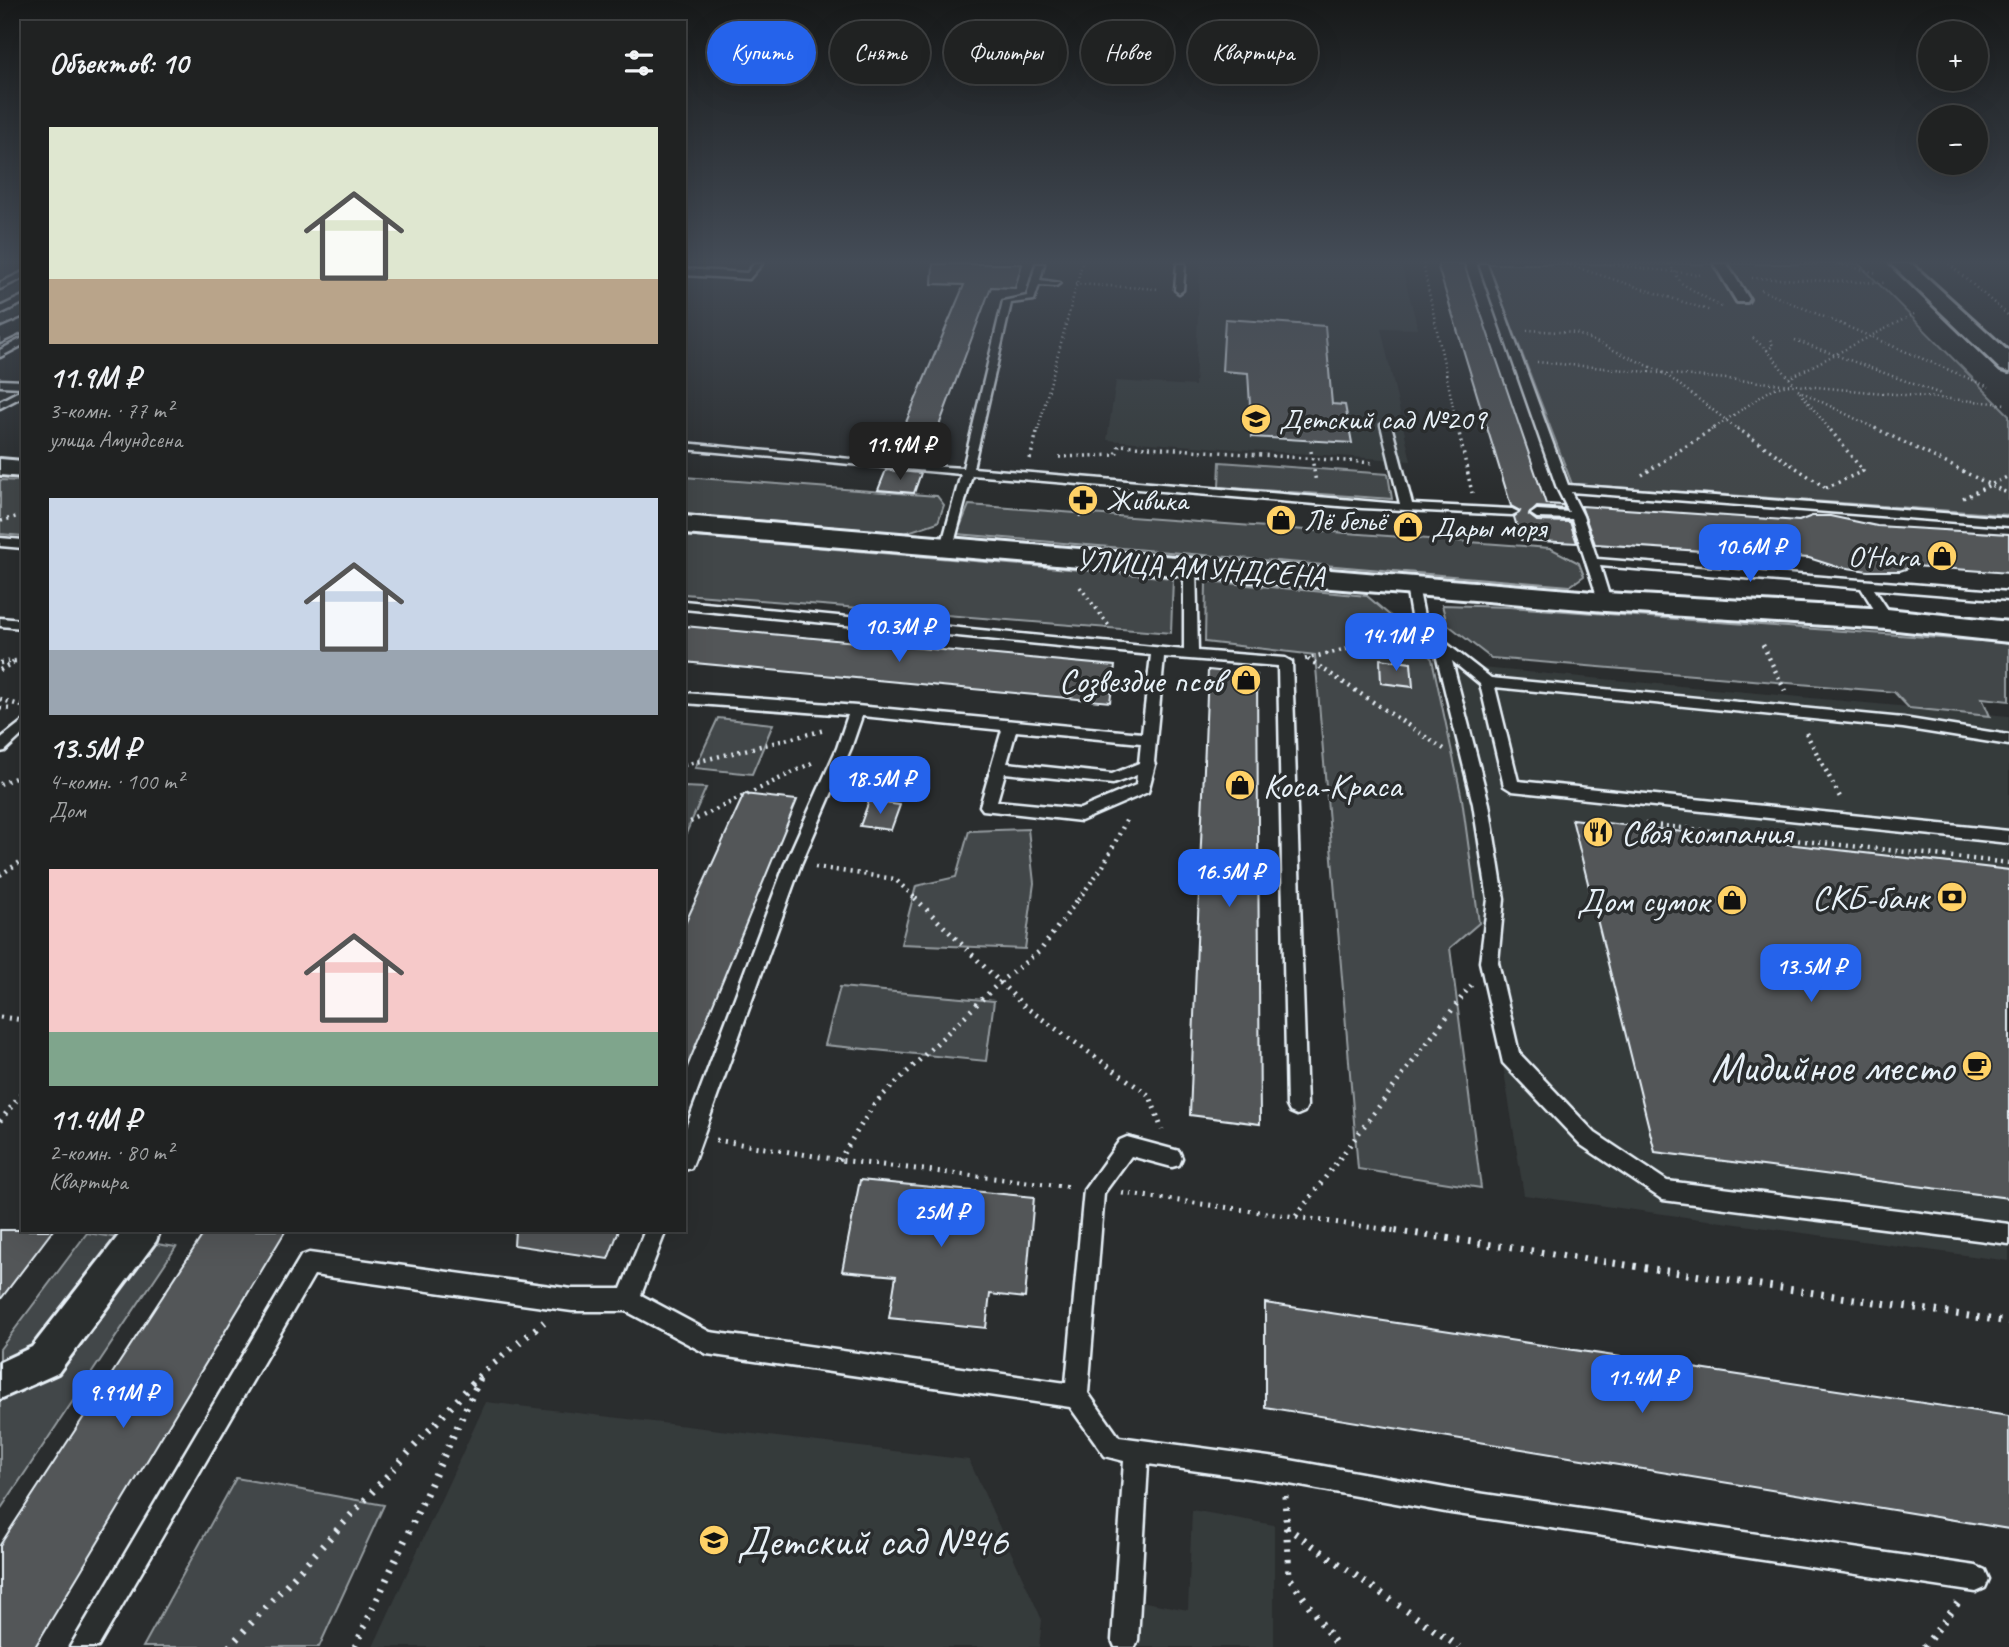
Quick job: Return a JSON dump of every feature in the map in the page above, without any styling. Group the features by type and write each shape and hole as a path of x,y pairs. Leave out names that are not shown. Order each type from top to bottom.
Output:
{"main road":[{"path":"1983,341 2009,365"},
{"path":"0,467 21,469"},
{"name":"УЛИЦА АМУНДСЕНА","path":"686,525 1605,602 1887,619 2009,632"}],"street":[{"path":"0,1381 45,1360 142,1232"}],"lane":[{"path":"947,547 998,341"},
{"path":"1512,341 1563,488 1577,516 1605,602"},
{"path":"0,383 21,384"},
{"path":"0,405 21,393"},
{"path":"1386,425 1407,507"},
{"path":"686,446 1318,501 1512,512"},
{"path":"1563,488 2009,522"},
{"path":"1537,514 1577,516"},
{"path":"0,542 21,544"},
{"path":"1592,562 2009,596"},
{"path":"1190,566 1191,655"},
{"path":"1865,584 1887,619"},
{"path":"1412,586 1418,616 1441,646 1487,682 1903,723 2009,740"},
{"path":"686,605 1284,662 1297,1106"},
{"path":"0,622 21,624"},
{"path":"1441,646 1481,804 1496,899 1489,962 1510,1057 1588,1139 1663,1190 2009,1234"},
{"path":"1010,726 988,806 1081,815 1143,788 1148,765 1158,651"},
{"path":"1487,682 1512,786 2009,837"},
{"path":"686,698 855,717 1010,726 1149,739"},
{"path":"689,1137 793,864 855,717"},
{"path":"0,747 21,728"},
{"path":"999,768 1113,779 1148,765"},
{"path":"1172,1158 1127,1146 1094,1190 1076,1396 1113,1448 1284,1471 1451,1501 1976,1579"},
{"path":"628,1300 655,1232"},
{"path":"83,1647 309,1264 572,1300 628,1300 707,1343 1076,1396"},
{"path":"1125,1640 1137,1450"}],"path":[{"path":"1042,457 1030,458 1062,341"},
{"path":"1439,341 1475,511"},
{"path":"1593,341 1664,373 1725,420 1826,488 1863,471 1756,341"},
{"path":"1767,351 1773,346 1770,341"},
{"path":"1796,341 1948,397"},
{"path":"1789,378 1864,341"},
{"path":"1877,341 1989,387"},
{"path":"1519,361 2006,404"},
{"path":"1615,492 1774,388 1794,384"},
{"path":"1798,390 2009,494"},
{"path":"1054,457 1116,455 1119,445 1396,464"},
{"path":"1311,451 1318,501"},
{"path":"1077,505 1082,521"},
{"path":"0,522 21,516"},
{"path":"1080,587 1125,648"},
{"path":"1284,662 1406,635 1403,625"},
{"path":"1763,645 1852,821 1877,853"},
{"path":"1307,659 1472,768"},
{"path":"0,663 21,660"},
{"path":"0,670 16,661"},
{"path":"0,699 21,705"},
{"path":"686,764 855,717"},
{"path":"686,824 844,748"},
{"path":"0,784 21,776"},
{"path":"839,1160 875,1103 1001,981 1040,951 1103,866 1143,788"},
{"path":"1644,823 1877,853 2009,863"},
{"path":"0,875 21,861"},
{"path":"793,864 895,879 1024,1006 1150,1096 1172,1158"},
{"path":"1296,1216 1489,962"},
{"path":"0,1017 21,1020"},
{"path":"0,1121 21,1095"},
{"path":"689,1137 839,1160 1296,1216 2009,1322"},
{"path":"229,1647 483,1372 572,1300"},
{"path":"355,1647 483,1372"},
{"path":"1284,1471 1289,1577 1338,1647"},
{"path":"1286,1527 1459,1647"},
{"path":"1924,1647 1976,1579"}],"shaded area":[{"name":"Детский сад №209","path":"1197,341 1384,341 1411,461 1107,440 1116,381 1195,386"},
{"path":"1517,341 1935,341 2009,415 2009,515 1572,484"},
{"path":"1220,462 1388,474 1392,499 1219,487"},
{"path":"686,477 937,496 944,505 938,522 905,533 686,514"},
{"path":"0,480 21,481 21,536 0,534"},
{"path":"969,505 1550,548 1579,563 1584,576 1570,586 957,534"},
{"path":"686,536 1173,578 1171,633 686,594"},
{"path":"1206,581 1367,596 1407,630 1432,659 1462,799 1479,923 1450,948 1481,1188 1358,1169 1315,655 1205,642"},
{"path":"1442,605 1509,607 2009,643 2009,701 1982,698 1990,716 1909,708 1894,692 1491,658 1447,624"},
{"path":"1438,664 2009,716 2009,1261 1524,1195"},
{"path":"718,718 773,724 752,774 695,768"},
{"path":"686,787 706,788 686,833"},
{"path":"1028,829 1034,883 1025,949 901,944 916,886 956,877 969,831"},
{"path":"840,987 994,1001 986,1061 825,1045"},
{"path":"87,1233 176,1247 0,1510 0,1349"},
{"name":"Детский сад №46","path":"486,1402 969,1460 1042,1620 1039,1647 373,1647"},
{"path":"236,1478 384,1505 319,1647 143,1647"},
{"path":"1192,1510 1274,1525 1274,1647 1137,1647 1140,1601 1188,1610"}],"building":[{"path":"940,341 971,341 925,463 908,464 890,460"},
{"path":"1224,341 1326,341 1332,404 1345,405 1352,443 1252,437 1248,373 1222,371"},
{"path":"1461,341 1490,341 1546,504 1563,505 1565,509 1537,507 1529,515 1537,521 1570,522 1577,543 1521,540 1514,517 1520,511 1511,506"},
{"path":"886,470 921,473 914,493 878,490"},
{"path":"1581,506 1799,521 1812,516 1830,516 1877,526 2009,534 2009,573 1914,566 1900,571 1868,571 1834,566 1809,558 1595,544"},
{"path":"686,626 1115,666 1110,702 686,662"},
{"path":"1380,659 1411,663 1413,687 1381,683"},
{"path":"1208,670 1257,675 1260,1124 1190,1115"},
{"path":"744,794 797,800 686,1069 686,922"},
{"path":"869,801 900,805 891,830 860,826"},
{"path":"1572,819 2009,870 2009,1198 1655,1152"},
{"path":"860,1180 1034,1197 1025,1298 990,1294 986,1328 889,1318 896,1276 842,1271"},
{"path":"0,1230 51,1232 0,1300"},
{"path":"205,1232 285,1232 35,1647 0,1647 0,1545"},
{"path":"515,1232 618,1232 608,1259 514,1245"},
{"path":"1265,1303 2009,1416 2009,1529 1265,1407"}],"place":[{"name":"Детский сад №209","path":"1256,419"},
{"name":"Живика","path":"1083,500"},
{"name":"Лё бельё","path":"1281,520"},
{"name":"Дары моря","path":"1408,527"},
{"name":"O'Hara","path":"1942,556"},
{"name":"Созвездие псов","path":"1246,680"},
{"name":"Коса-Краса","path":"1240,785"},
{"name":"Своя компания","path":"1598,832"},
{"name":"СКБ-банк","path":"1952,897"},
{"name":"Дом сумок","path":"1732,900"},
{"name":"Мидийное место","path":"1977,1066"},
{"name":"Детский сад №46","path":"714,1540"}]}
